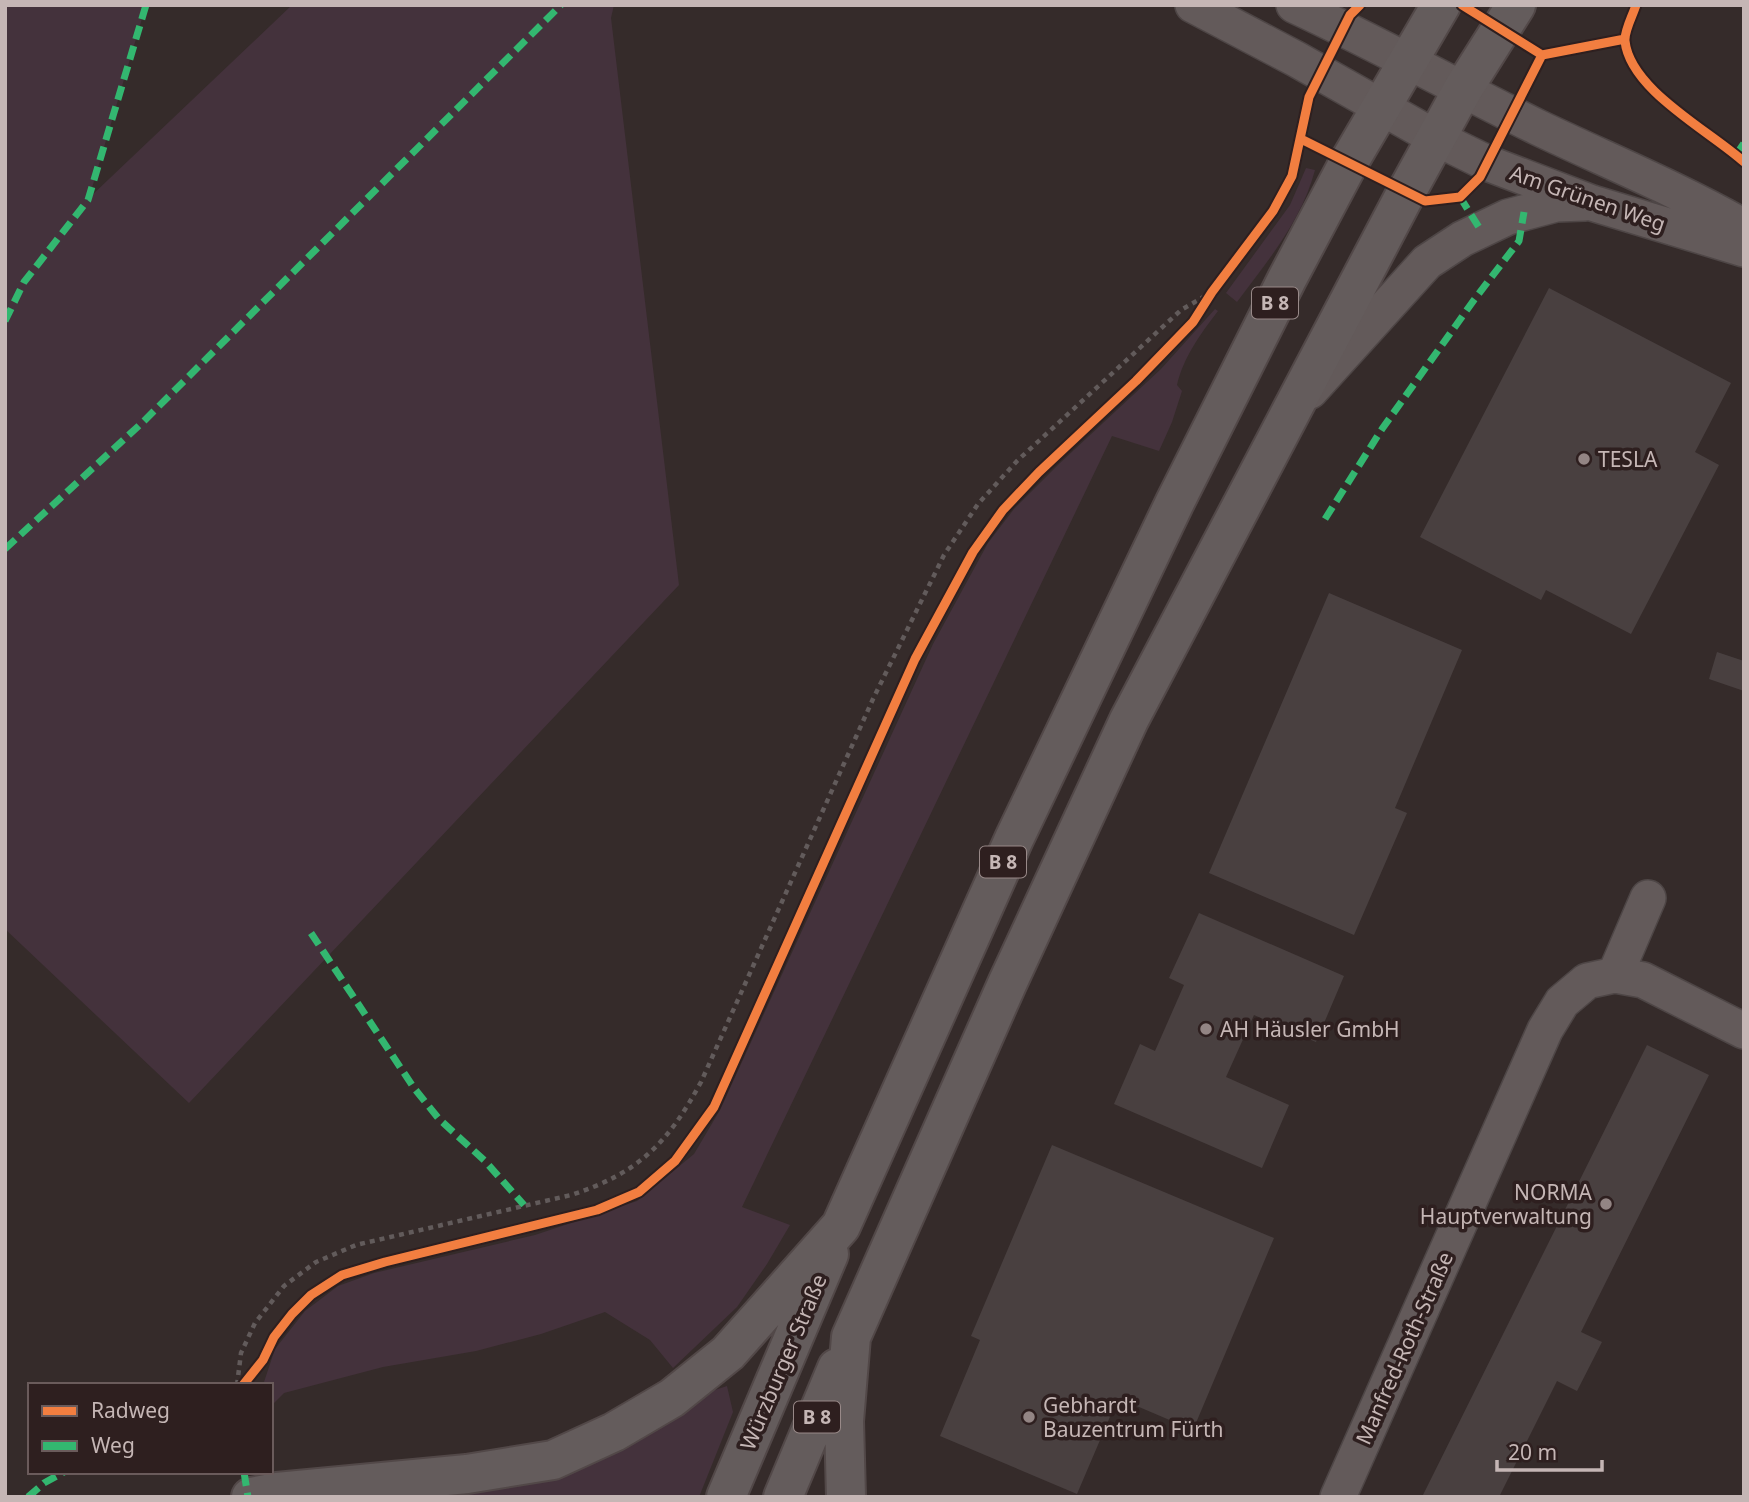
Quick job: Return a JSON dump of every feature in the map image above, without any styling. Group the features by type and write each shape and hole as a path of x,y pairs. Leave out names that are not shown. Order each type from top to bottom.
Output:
{"main road":[{"name":"B 8","path":"841,1226 1014,839 1175,502 1287,279 1379,107 1441,5"},
{"name":"B 8","path":"783,1497 1007,984 1129,720 1436,138 1463,89 1516,5"},
{"path":"251,1497 467,1474 553,1460 614,1432 672,1398 728,1353 841,1226"},
{"name":"Würzburger Straße","path":"726,1497 841,1226"},
{"path":"846,1497 844,1421 851,1337"}],"street":[{"name":"Am Grünen Weg","path":"1193,5 1436,138 1487,163 1592,203 1744,248"},
{"name":"Am Grünen Weg","path":"1294,5 1539,128 1699,201 1744,228"},
{"path":"1290,414 1427,262 1462,239 1508,217 1556,204 1592,203"},
{"path":"1647,898 1615,975 1643,980 1744,1031"},
{"name":"Manfred-Roth-Straße","path":"1338,1497 1545,1030 1562,1002 1587,981 1615,975"}],"path":[{"path":"1200,312 1212,292"},
{"path":"237,1383 241,1353 255,1323 285,1286 316,1262 356,1245 572,1195 601,1185 638,1165 663,1140 686,1110 701,1082 873,699 944,555 978,504 1017,461 1181,310 1212,292"}],"shaded area":[{"path":"5,5 146,5 89,198 292,5 614,5 611,18 679,585 189,1103 5,929"},
{"path":"1306,168 1315,170 1302,206 1282,240 1237,302 1226,293 1290,205"},
{"path":"1215,309 1218,311 1199,337 1184,365 1177,385 1182,391 1159,451 1112,436 742,1207 790,1225 737,1307 673,1368 650,1340 605,1312 541,1334 476,1351 383,1367 284,1393 273,1404 273,1383 264,1383 275,1349 305,1311 338,1286 374,1273 535,1235 637,1201 694,1154 720,1110 933,644 988,543 1014,509 1161,369"},
{"path":"727,1386 733,1412 699,1497 391,1497"}],"building":[{"name":"TESLA","path":"1549,288 1731,383 1695,452 1719,465 1631,634 1546,590 1541,600 1420,537"},
{"path":"1329,593 1462,650 1395,808 1407,813 1354,935 1209,873"},
{"path":"1717,652 1744,661 1744,691 1709,679"},
{"name":"AH Häusler GmbH","path":"1199,913 1344,976 1316,1042 1254,1015 1226,1077 1289,1105 1262,1168 1114,1104 1140,1044 1155,1051 1184,985 1169,978"},
{"name":"NORMA Hauptverwaltung","path":"1647,1045 1709,1075 1581,1332 1602,1342 1577,1391 1557,1381 1499,1497 1422,1497"},
{"path":"1052,1145 1274,1238 1193,1430 1118,1398 1077,1494 940,1436 980,1340 971,1336"}],"marked path":[{"path":"5,321 24,282 88,200 146,5"},
{"path":"5,549 144,421 561,5"},
{"path":"1736,155 1744,143"},
{"path":"1460,197 1480,229"},
{"path":"1325,519 1382,429 1519,241 1524,212"},
{"path":"311,933 414,1088 439,1119 485,1161 524,1205"},
{"path":"28,1497 44,1483 60,1474"},
{"path":"244,1474 248,1497"}],"cycle path":[{"path":"245,1383 263,1360 274,1337 292,1314 311,1295 342,1275 597,1210 639,1192 675,1161 714,1107 915,659 973,552 1003,510 1039,472 1136,381 1193,322 1212,292 1273,211 1292,176 1309,97 1350,15 1360,5"},
{"path":"1462,5 1542,55 1625,39"},
{"path":"1636,5 1625,41 1630,59 1641,76 1656,93 1744,162"},
{"path":"1301,139 1425,201 1460,197 1480,177 1542,55"}],"place":[{"name":"TESLA","path":"1584,459"},
{"name":"AH Häusler GmbH","path":"1206,1029"},
{"name":"NORMA Hauptverwaltung","path":"1606,1204"},
{"name":"Gebhardt Bauzentrum Fürth","path":"1029,1417"}]}
